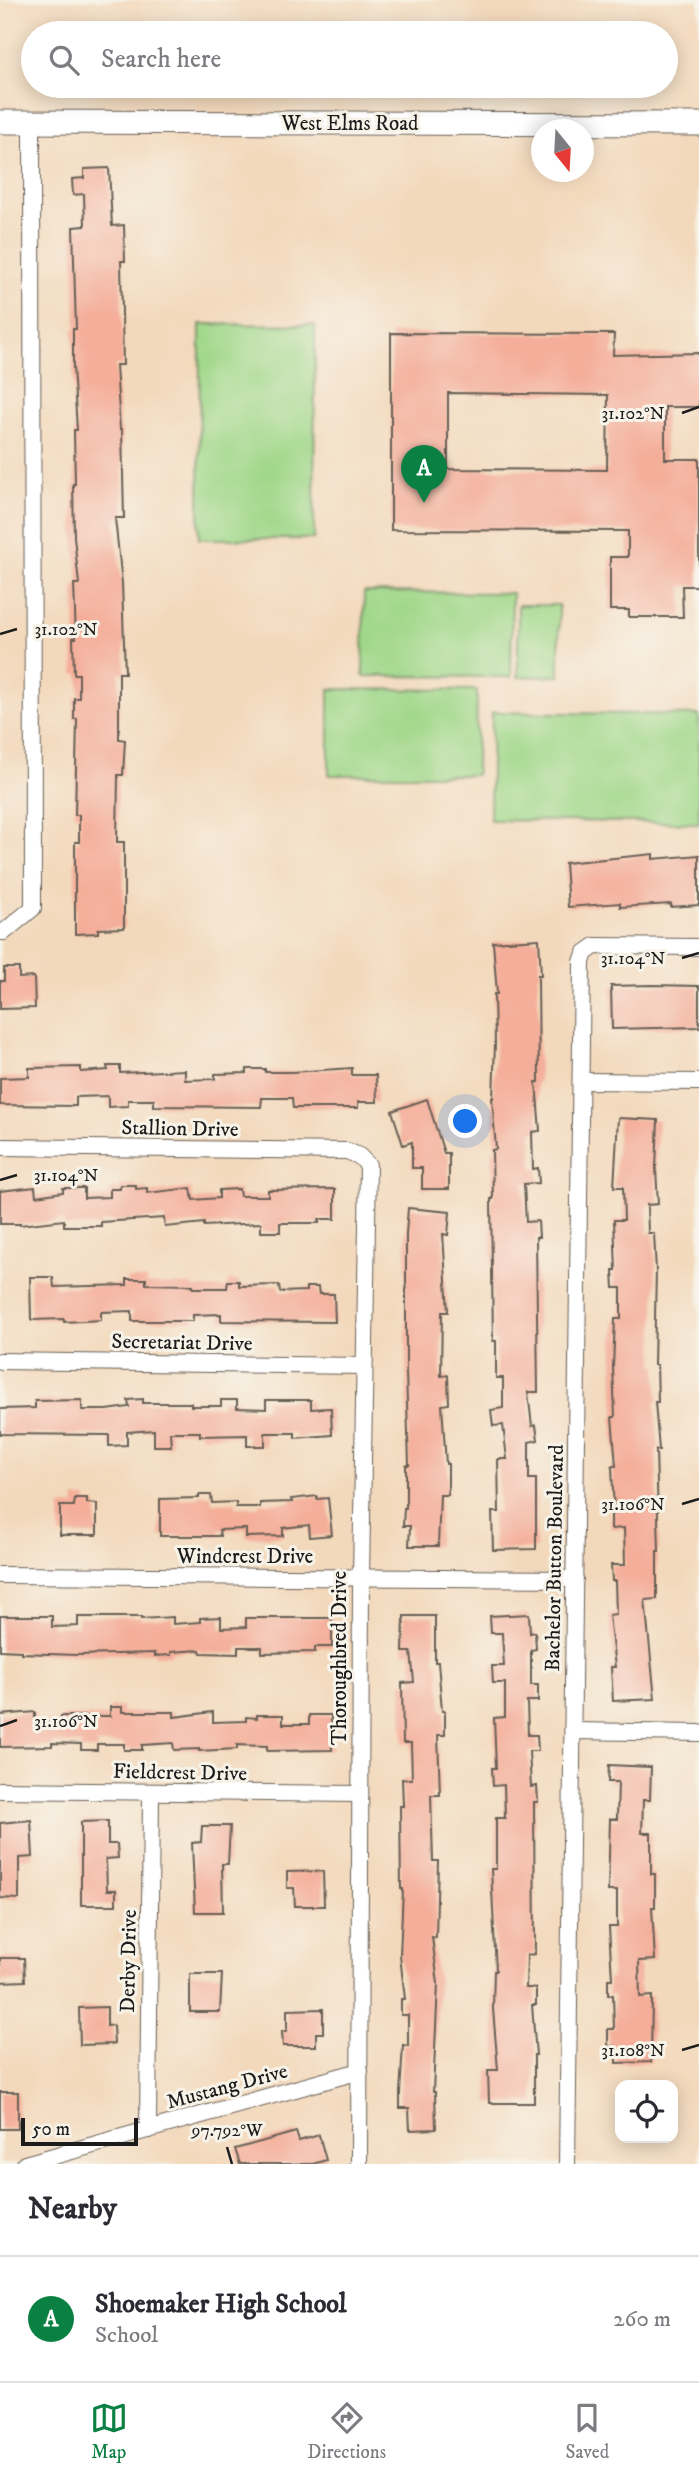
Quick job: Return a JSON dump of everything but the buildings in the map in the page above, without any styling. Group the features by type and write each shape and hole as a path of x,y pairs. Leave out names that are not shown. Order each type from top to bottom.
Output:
{"main road":[{"name":"West Elms Road","path":"0,122 699,124"}],"street":[{"path":"0,932 4,932 33,908 32,122"},
{"name":"Bachelor Button Boulevard","path":"567,2164 582,962 585,953 595,946 699,947"},
{"path":"582,1081 699,1082"},
{"name":"Stallion Drive","path":"0,1147 347,1151 359,1156"},
{"name":"Thoroughbred Drive","path":"359,1156 368,1165 360,1578 359,2164"},
{"name":"Secretariat Drive","path":"0,1361 364,1366"},
{"name":"Windcrest Drive","path":"0,1576 575,1579"},
{"path":"573,1731 699,1733"},
{"name":"Fieldcrest Drive","path":"0,1790 359,1794"},
{"name":"Derby Drive","path":"148,2130 151,1793"},
{"name":"Mustang Drive","path":"24,2164 359,2071"}],"green space":[{"path":"200,324 315,325 314,539 199,539"},
{"path":"364,592 512,593 511,677 363,676"},
{"path":"518,605 559,605 559,676 518,677"},
{"path":"329,689 477,690 476,775 329,775"},
{"path":"492,712 699,715 699,823 490,820"}],"place":[{"name":"Shoemaker High School","path":"424,503"}]}
